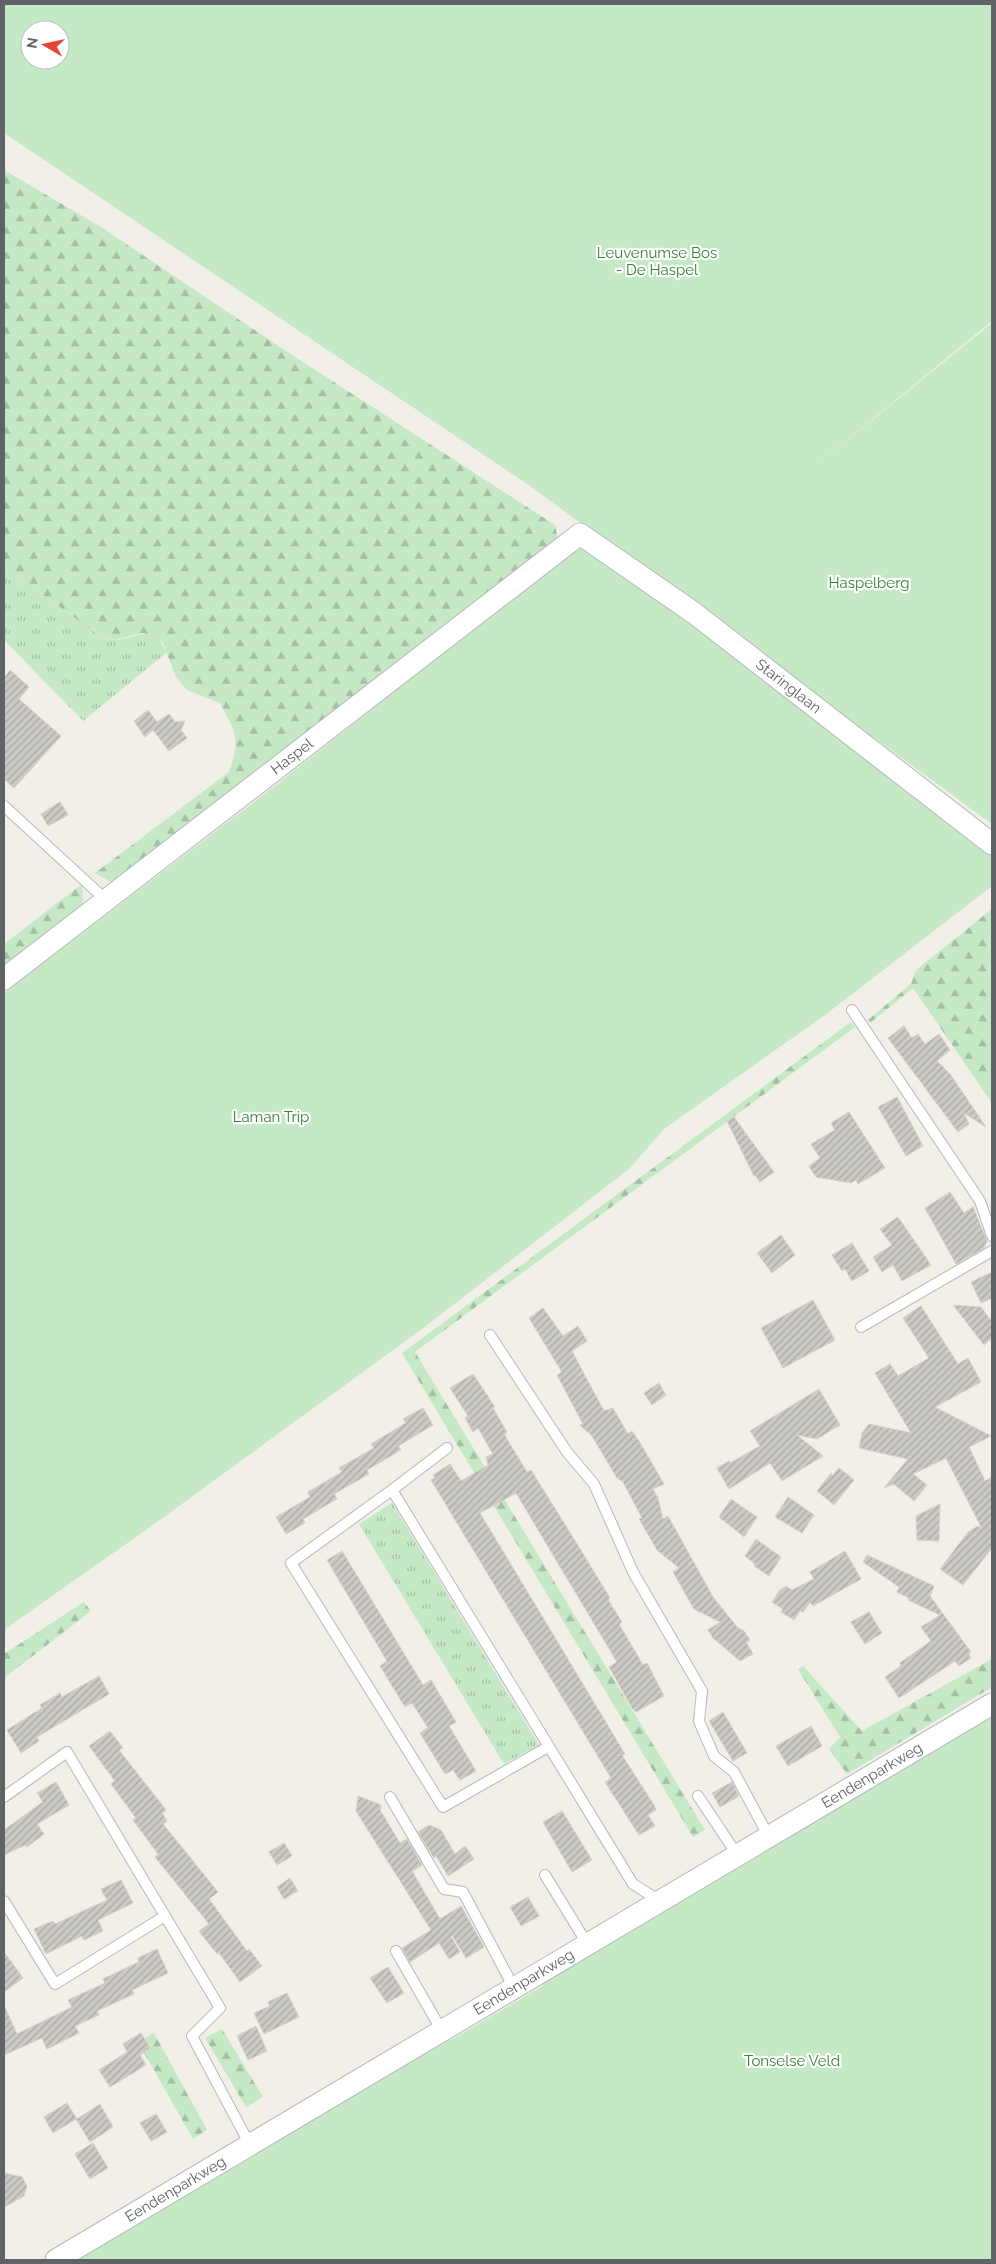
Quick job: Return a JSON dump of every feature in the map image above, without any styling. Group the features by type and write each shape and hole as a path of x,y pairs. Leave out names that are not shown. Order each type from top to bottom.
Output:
{"street":[{"name":"Staringlaan","path":"580,534 694,613 992,844"},
{"name":"Haspel","path":"4,979 580,534"},
{"name":"Eendenparkweg","path":"56,2260 992,1704"}],"lane":[{"path":"4,806 106,900"},
{"path":"852,1010 980,1201 992,1236"},
{"path":"861,1326 992,1251"},
{"path":"490,1335 567,1452 594,1484 633,1572 702,1691 699,1721 714,1756 734,1772 769,1837"},
{"path":"447,1448 291,1563 443,1807 548,1747"},
{"path":"392,1490 633,1884 661,1901"},
{"path":"4,1797 67,1752 220,2008 192,2036 250,2145"},
{"path":"698,1796 738,1856"},
{"path":"390,1797 444,1889 464,1892 514,1988"},
{"path":"545,1875 588,1945"},
{"path":"4,1901 55,1984 165,1916"},
{"path":"396,1950 442,2031"}],"green space":[{"name":"Leuvenumse Bos - De Haspel","path":"4,4 992,4 992,321 798,480 992,323 992,824 530,486 4,133"},
{"path":"4,170 101,227 289,353 555,525 558,539 115,884 95,873 229,772 235,751 235,736 220,703 187,690 176,677 163,643 153,635 142,633 115,640 100,636 4,567"},
{"name":"Laman Trip","path":"577,547 593,553 775,686 992,855 992,886 825,1015 664,1129 629,1169 422,1329 157,1522 4,1630 4,993 275,786"},
{"path":"4,567 100,636 116,640 146,634 151,635 162,643 166,653 83,721 4,640"},
{"path":"82,884 83,908 4,967 4,944"},
{"path":"992,909 992,1103 913,988 870,1023 868,1020 911,984 916,970"},
{"path":"851,1022 855,1027 415,1352 705,1830 693,1837 402,1353"},
{"path":"392,1503 539,1745 504,1764 359,1524"},
{"path":"84,1602 91,1611 4,1678 4,1654"},
{"path":"992,1659 992,1687 847,1774 829,1749 840,1737 798,1669 803,1666 862,1731"},
{"name":"Tonselse Veld","path":"992,1711 992,2260 74,2260 388,2072 463,2033 541,1987 560,1968"},
{"path":"222,2029 263,2097 246,2107 205,2038"},
{"path":"154,2033 207,2130 193,2139 138,2042"}],"building":[{"path":"10,670 29,687 19,699 61,736 14,788 4,779 4,678"},
{"path":"148,710 157,722 169,714 175,722 185,721 181,730 187,738 169,751 153,730 145,737 134,721"},
{"path":"60,802 68,815 48,826 41,814"},
{"path":"904,1026 912,1038 918,1034 925,1044 939,1034 950,1050 937,1061 950,1074 986,1127 964,1113 969,1124 958,1132 888,1038"},
{"path":"897,1097 923,1146 906,1156 878,1107"},
{"path":"849,1112 885,1168 858,1184 856,1180 851,1183 816,1177 809,1166 820,1158 811,1144 835,1130 831,1123"},
{"path":"734,1117 774,1172 760,1182 754,1176 727,1121"},
{"path":"950,1192 964,1213 973,1207 987,1241 984,1248 956,1264 925,1208"},
{"path":"898,1217 931,1265 902,1281 893,1265 882,1272 873,1257 892,1245 880,1229"},
{"path":"781,1235 795,1255 772,1273 757,1253"},
{"path":"852,1243 869,1271 852,1281 845,1269 842,1271 832,1255"},
{"path":"992,1272 992,1298 981,1303 971,1282"},
{"path":"813,1300 835,1340 783,1368 761,1328"},
{"path":"953,1305 981,1307 992,1322 992,1338 984,1345"},
{"path":"921,1306 958,1364 968,1358 981,1382 935,1407 991,1436 969,1447 985,1481 992,1477 992,1548 963,1585 940,1569 968,1532 978,1526 982,1529 946,1458 913,1474 927,1485 914,1501 894,1484 884,1488 908,1459 859,1448 862,1433 869,1424 911,1433 875,1373 890,1364 898,1376 929,1358 903,1318"},
{"path":"543,1308 563,1336 578,1326 587,1341 572,1351 583,1372 604,1411 613,1408 628,1434 632,1431 639,1441 664,1484 653,1489 658,1498 663,1519 668,1516 713,1597 750,1640 746,1642 753,1654 740,1661 713,1638 708,1630 720,1622 694,1609 673,1572 679,1568 657,1550 639,1519 642,1518 623,1482 617,1478 592,1436 580,1425 583,1424 557,1375 562,1372 529,1318"},
{"path":"473,1374 495,1407 493,1408 507,1432 504,1434 527,1472 531,1470 574,1539 610,1598 608,1600 622,1622 619,1624 643,1665 647,1663 664,1696 636,1712 632,1708 609,1667 617,1662 516,1493 480,1513 625,1754 622,1755 654,1805 656,1810 648,1815 655,1826 639,1835 605,1782 611,1778 431,1480 435,1478 433,1475 450,1464 461,1481 488,1465 486,1457 493,1454 478,1428 473,1432 465,1418 468,1416 450,1388"},
{"path":"659,1383 666,1395 652,1405 644,1393"},
{"path":"819,1389 840,1425 817,1439 797,1435 823,1456 782,1481 770,1463 729,1489 717,1468 760,1446 750,1431"},
{"path":"423,1408 433,1425 398,1446 401,1450 367,1470 369,1474 334,1494 337,1499 303,1519 305,1523 286,1534 276,1517 310,1497 308,1492 342,1472 339,1468 374,1448 371,1444 406,1423 403,1419"},
{"path":"839,1468 854,1480 834,1505 817,1491 831,1473 832,1476"},
{"path":"788,1497 814,1515 802,1533 775,1517"},
{"path":"731,1499 757,1517 744,1537 719,1517"},
{"path":"940,1504 939,1541 917,1540 916,1516"},
{"path":"756,1539 781,1557 769,1576 754,1566 755,1564 745,1556"},
{"path":"342,1551 423,1685 431,1680 456,1722 449,1726 476,1771 460,1780 453,1770 445,1774 420,1733 428,1728 412,1703 405,1707 380,1666 387,1661 327,1560"},
{"path":"845,1551 861,1579 813,1606 810,1602 794,1620 781,1612 783,1609 772,1602 780,1590 786,1586 792,1590 814,1579 810,1572"},
{"path":"867,1555 934,1586 930,1596 971,1652 968,1654 971,1658 959,1666 955,1661 899,1698 885,1677 901,1666 900,1663 931,1641 921,1627 940,1615 908,1600 909,1598 897,1592 899,1587 863,1562"},
{"path":"869,1612 882,1633 865,1644 851,1622"},
{"path":"99,1676 109,1694 37,1737 39,1741 21,1753 7,1730 42,1708 40,1705 60,1693 62,1697"},
{"path":"723,1712 747,1753 733,1761 709,1721"},
{"path":"811,1726 822,1746 788,1766 776,1746"},
{"path":"110,1731 123,1748 119,1750 166,1810 162,1813 167,1821 163,1824 218,1892 209,1899 247,1951 249,1949 262,1966 240,1982 219,1953 217,1954 199,1931 209,1924 155,1857 158,1854 133,1820 136,1818 111,1784 115,1781 89,1746"},
{"path":"56,1782 69,1805 37,1824 44,1834 27,1847 25,1845 4,1855 4,1830 43,1802 37,1793"},
{"path":"732,1782 739,1796 720,1807 712,1793"},
{"path":"358,1796 381,1805 380,1810 400,1843 407,1839 422,1865 412,1871 440,1919 461,1906 484,1947 466,1958 452,1935 460,1952 449,1959 439,1943 410,1962 402,1948 431,1930 356,1811"},
{"path":"562,1811 592,1860 572,1872 543,1822"},
{"path":"429,1825 441,1830 455,1854 465,1846 474,1859 448,1876 418,1832"},
{"path":"284,1843 292,1856 277,1865 269,1852"},
{"path":"290,1878 298,1891 284,1899 277,1887"},
{"path":"121,1880 133,1903 98,1920 103,1931 84,1940 82,1936 46,1954 34,1929 53,1921 55,1924 107,1900 101,1889"},
{"path":"528,1897 539,1916 521,1926 510,1907"},
{"path":"157,1949 168,1973 132,1990 134,1994 97,2011 99,2015 75,2026 79,2033 47,2049 42,2038 4,2055 4,2005 17,2034 72,2007 68,2000 105,1983 103,1979 139,1962 138,1958"},
{"path":"4,1952 23,1978 4,1992"},
{"path":"388,1967 404,1993 387,2003 370,1978"},
{"path":"287,1993 299,2017 264,2034 254,2013 270,2006 268,2002"},
{"path":"256,2026 267,2051 248,2060 237,2036"},
{"path":"141,2033 150,2048 140,2055 146,2065 110,2087 99,2070 127,2052 123,2044"},
{"path":"67,2103 77,2119 100,2104 113,2127 90,2142 76,2119 53,2133 44,2117"},
{"path":"156,2114 167,2132 151,2141 140,2123"},
{"path":"93,2143 108,2168 90,2179 75,2154"},
{"path":"4,2173 22,2177 27,2186 24,2196 4,2207"}],"park label":[{"name":"Haspelberg","path":"869,583"}]}
